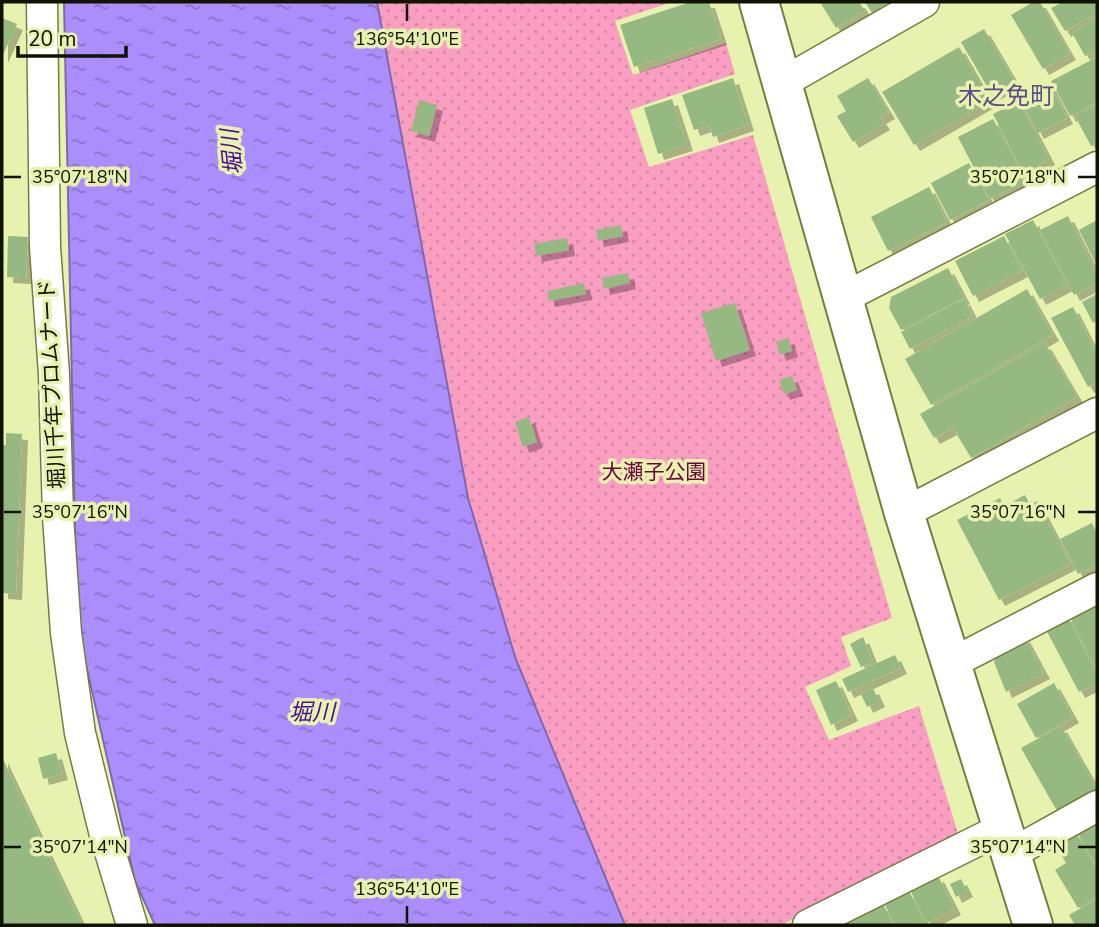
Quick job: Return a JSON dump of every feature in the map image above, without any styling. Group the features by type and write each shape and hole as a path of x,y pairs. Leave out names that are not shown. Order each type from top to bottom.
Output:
{"street":[{"name":"堀川千年プロムナード","path":"42,2 45,247 66,633 80,733 105,835 132,925"},
{"path":"759,2 904,513 1032,925"},
{"path":"782,83 925,2"},
{"path":"843,298 1097,167"},
{"path":"904,513 1097,413"},
{"path":"950,664 1097,588"},
{"path":"808,925 1097,806"}],"green space":[{"name":"大瀬子公園","path":"377,2 672,2 615,21 633,75 726,43 735,74 630,110 649,167 753,135 892,618 841,637 851,666 805,687 829,740 919,706 959,837 781,925 625,925 515,657 468,498"}],"water":[{"name":"堀川","path":"64,2 377,2 468,498 515,657 625,925 155,925 135,881 77,625"}],"building":[{"path":"691,2 709,2 721,39 634,67 620,25"},
{"path":"820,2 859,2 865,11 836,28"},
{"path":"865,2 890,2 872,13"},
{"path":"1033,2 1040,2 1070,54 1043,69 1011,15"},
{"path":"1063,2 1097,2 1097,13 1065,31 1051,8"},
{"path":"2,18 17,24 2,57"},
{"path":"1097,18 1097,49 1085,56 1072,33"},
{"path":"984,29 1015,82 992,95 961,42"},
{"path":"959,47 990,101 914,145 882,92"},
{"path":"1097,57 1097,102 1070,116 1051,81"},
{"path":"733,78 748,125 713,137 709,125 694,130 682,95"},
{"path":"868,78 889,113 880,118 884,124 853,142 837,116 846,111 837,96"},
{"path":"1049,83 1067,118 1038,133 1019,98"},
{"path":"672,99 687,145 658,154 644,108"},
{"path":"419,100 437,105 429,136 411,131"},
{"path":"1019,101 1049,159 1023,173 993,114"},
{"path":"1097,104 1097,143 1091,146 1075,116"},
{"path":"993,119 1026,181 990,199 958,137"},
{"path":"969,163 989,200 950,220 931,183"},
{"path":"929,187 947,222 888,251 871,217"},
{"path":"1068,216 1097,274 1097,283 1074,295 1040,230"},
{"path":"1033,220 1067,285 1040,299 1005,234"},
{"path":"1097,220 1097,266 1079,230"},
{"path":"621,225 623,236 598,241 596,230"},
{"path":"8,236 28,237 26,278 7,277"},
{"path":"1004,236 1022,271 973,296 955,261"},
{"path":"567,238 569,250 536,256 534,244"},
{"path":"948,268 964,298 901,330 889,308 891,297"},
{"path":"628,273 630,283 604,289 602,278"},
{"path":"584,283 586,294 549,301 547,291"},
{"path":"1027,289 1053,335 931,405 905,359"},
{"path":"1097,294 1097,320 1093,323 1082,302"},
{"path":"964,299 973,316 910,349 901,332"},
{"path":"735,303 750,350 716,361 701,313"},
{"path":"1073,307 1097,354 1097,382 1088,387 1051,318"},
{"path":"788,338 792,351 780,355 776,342"},
{"path":"1045,343 1077,397 971,458 953,428 934,438 920,414"},
{"path":"792,376 797,390 784,394 779,380"},
{"path":"529,417 537,442 523,447 515,422"},
{"path":"6,433 22,434 16,594 2,593 2,445 6,445"},
{"path":"1025,495 1030,505 1037,501 1070,564 999,600 957,520 1000,498 1004,506"},
{"path":"1092,523 1097,534 1097,564 1078,574 1060,539"},
{"path":"1097,598 1097,670 1068,613"},
{"path":"1067,615 1097,674 1097,683 1079,692 1044,626"},
{"path":"1024,636 1044,673 1006,692 994,662 1000,648"},
{"path":"863,637 873,662 861,667 850,644"},
{"path":"895,655 901,668 848,692 842,679"},
{"path":"836,681 852,715 831,725 816,690"},
{"path":"1054,683 1073,717 1036,738 1017,704"},
{"path":"873,688 879,701 867,707 861,694"},
{"path":"1061,726 1097,789 1057,811 1021,748"},
{"path":"56,753 62,774 43,779 38,758"},
{"path":"2,757 82,925 2,925"},
{"path":"1097,823 1097,867 1078,834"},
{"path":"1076,832 1097,870 1097,897 1078,908 1055,870 1066,863 1055,844"},
{"path":"938,876 955,909 927,923 910,890"},
{"path":"961,879 967,891 956,897 950,884"},
{"path":"909,891 925,923 895,925 884,903"},
{"path":"1097,899 1097,925 1075,925 1069,915"},
{"path":"883,904 894,925 845,925 844,923"}],"district":[{"name":"木之免町","path":"1006,96"}]}
